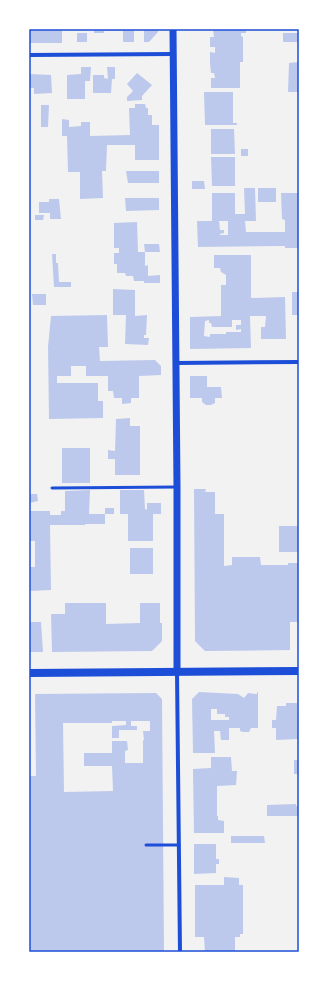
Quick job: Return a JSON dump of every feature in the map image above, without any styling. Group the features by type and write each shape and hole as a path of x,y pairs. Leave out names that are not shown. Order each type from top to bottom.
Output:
{"main road":[{"path":"29,673 299,671"}],"street":[{"path":"173,29 180,952"},
{"path":"29,56 173,54"},
{"path":"176,363 299,362"}],"lane":[{"path":"52,488 177,487"},
{"path":"146,846 179,845"}],"building":[{"path":"29,29 62,29 62,43 29,43"},
{"path":"94,29 134,29 134,42 123,42 123,31 104,31 104,33 94,33"},
{"path":"144,29 158,29 158,32 149,42 144,42"},
{"path":"213,29 246,29 246,33 241,33 241,36 243,37 243,62 240,62 240,88 211,88 211,78 215,78 214,73 211,73 210,63 210,52 215,53 215,47 210,47 210,37 214,37"},
{"path":"77,33 87,33 87,42 77,42"},
{"path":"283,33 299,33 299,42 283,42"},
{"path":"299,62 299,92 288,92 289,63"},
{"path":"81,67 91,67 90,81 85,81 85,99 67,99 67,75 81,74"},
{"path":"107,67 115,67 115,79 112,79 111,93 93,93 93,75 104,75 104,78 108,79"},
{"path":"137,73 152,85 142,96 142,100 127,101 127,97 133,91 127,84"},
{"path":"29,74 51,75 52,93 34,94 34,88 29,88"},
{"path":"204,92 233,92 233,123 237,123 237,125 205,125"},
{"path":"135,104 145,104 146,108 148,108 148,115 152,115 152,125 159,125 159,160 135,160 135,145 107,145 106,171 102,171 103,198 80,199 80,172 68,172 67,136 62,136 62,119 69,120 69,127 81,126 81,122 90,122 90,136 130,135 129,108 135,108"},
{"path":"41,105 49,105 48,127 41,127"},
{"path":"211,129 234,129 235,154 211,154"},
{"path":"241,149 248,149 248,156 241,156"},
{"path":"211,157 235,157 235,186 212,186"},
{"path":"126,171 159,171 159,183 128,183"},
{"path":"192,181 204,181 205,189 192,189"},
{"path":"244,188 255,188 256,221 245,221 246,232 285,232 285,220 282,219 281,193 299,193 299,248 285,248 285,246 198,247 197,221 212,221 212,193 235,193 235,214 245,214","holes":["219,221 228,221 228,235 220,235 224,233 224,230 220,230"]},
{"path":"258,188 276,188 276,202 258,202"},
{"path":"125,198 159,198 159,210 126,211"},
{"path":"49,199 59,199 61,219 50,219 50,213 39,213 39,202 49,202"},
{"path":"35,215 44,215 43,220 35,220"},
{"path":"137,222 138,252 145,252 145,266 148,265 148,276 160,275 160,283 144,283 144,281 134,281 133,276 126,276 125,273 117,273 117,264 114,264 114,253 119,253 119,248 114,248 114,223"},
{"path":"144,244 159,244 160,252 145,252"},
{"path":"52,254 56,254 59,282 71,282 71,287 54,287"},
{"path":"214,255 251,255 251,298 285,297 286,339 261,339 261,327 265,327 266,316 250,316 251,348 190,349 190,317 221,316 221,285 226,285 226,275 221,272 220,268 214,268","holes":["209,320 209,323 211,323 212,327 232,327 232,320 241,320 241,325 236,325 236,330 241,329 241,332 210,334 210,337 204,336 205,321"]},
{"path":"113,289 135,290 135,316 147,315 146,335 144,335 144,338 149,338 148,345 125,344 126,315 113,315"},
{"path":"292,292 299,292 299,315 292,315"},
{"path":"32,294 46,294 46,305 33,305"},
{"path":"107,315 108,347 99,347 100,361 155,360 161,366 161,375 139,376 139,398 131,398 131,403 122,404 122,398 114,398 113,391 108,391 108,376 86,376 86,366 71,366 71,376 57,376 57,383 98,383 98,401 103,401 103,418 49,419 48,347 51,316"},
{"path":"190,376 207,376 207,387 221,387 222,398 215,398 215,403 206,405 202,402 202,398 190,398"},
{"path":"130,418 130,426 140,426 140,475 115,475 115,459 108,459 108,450 115,451 116,419"},
{"path":"62,448 90,448 90,483 62,483"},
{"path":"194,489 206,489 205,492 215,492 215,514 224,514 224,566 232,565 232,557 260,557 261,565 288,565 288,563 299,563 299,622 290,622 290,650 205,651 195,641"},
{"path":"90,490 89,514 105,514 105,524 50,525 51,590 29,591 29,567 35,567 35,541 29,541 29,511 50,511 50,515 61,515 61,511 65,511 65,491"},
{"path":"120,490 144,490 145,509 147,510 147,503 161,503 161,514 153,514 153,541 128,541 128,514 120,514"},
{"path":"29,494 37,494 38,501 29,503"},
{"path":"105,508 114,508 114,514 105,514"},
{"path":"279,526 299,526 299,552 279,552"},
{"path":"130,548 153,548 153,574 130,574"},
{"path":"65,603 106,603 106,624 140,623 140,603 160,603 162,641 152,651 52,652 51,614 65,614"},
{"path":"29,622 41,622 43,652 29,652"},
{"path":"199,692 238,694 244,698 248,693 257,694 258,692 258,728 251,728 249,732 243,732 240,731 240,728 229,728 229,740 221,740 220,731 214,731 215,753 193,753 192,699","holes":["211,709 217,709 217,714 225,714 225,717 229,717 229,720 211,720"]},
{"path":"156,693 162,699 164,952 29,952 29,776 36,776 35,694","holes":["112,721 126,721 126,725 112,726 112,738 119,738 119,730 137,730 137,726 131,726 131,721 150,721 150,731 143,731 143,763 125,763 125,751 128,750 127,741 112,741 112,753 84,753 84,766 112,766 113,791 64,792 63,723 112,723"]},
{"path":"286,703 297,703 299,728 298,739 276,740 276,728 272,728 272,720 276,720 277,706 286,706"},
{"path":"211,757 231,757 232,771 237,771 236,785 217,786 217,816 218,820 224,821 224,833 194,833 193,769 211,768"},
{"path":"294,760 299,760 299,774 294,774"},
{"path":"296,804 296,806 299,806 299,816 267,816 267,805"},
{"path":"231,836 264,836 265,843 231,843"},
{"path":"194,844 216,844 216,859 219,859 219,864 216,864 216,873 194,874"},
{"path":"224,877 239,878 239,885 243,885 243,934 240,934 240,937 235,937 235,952 205,952 204,937 195,937 195,885 224,885"}]}
